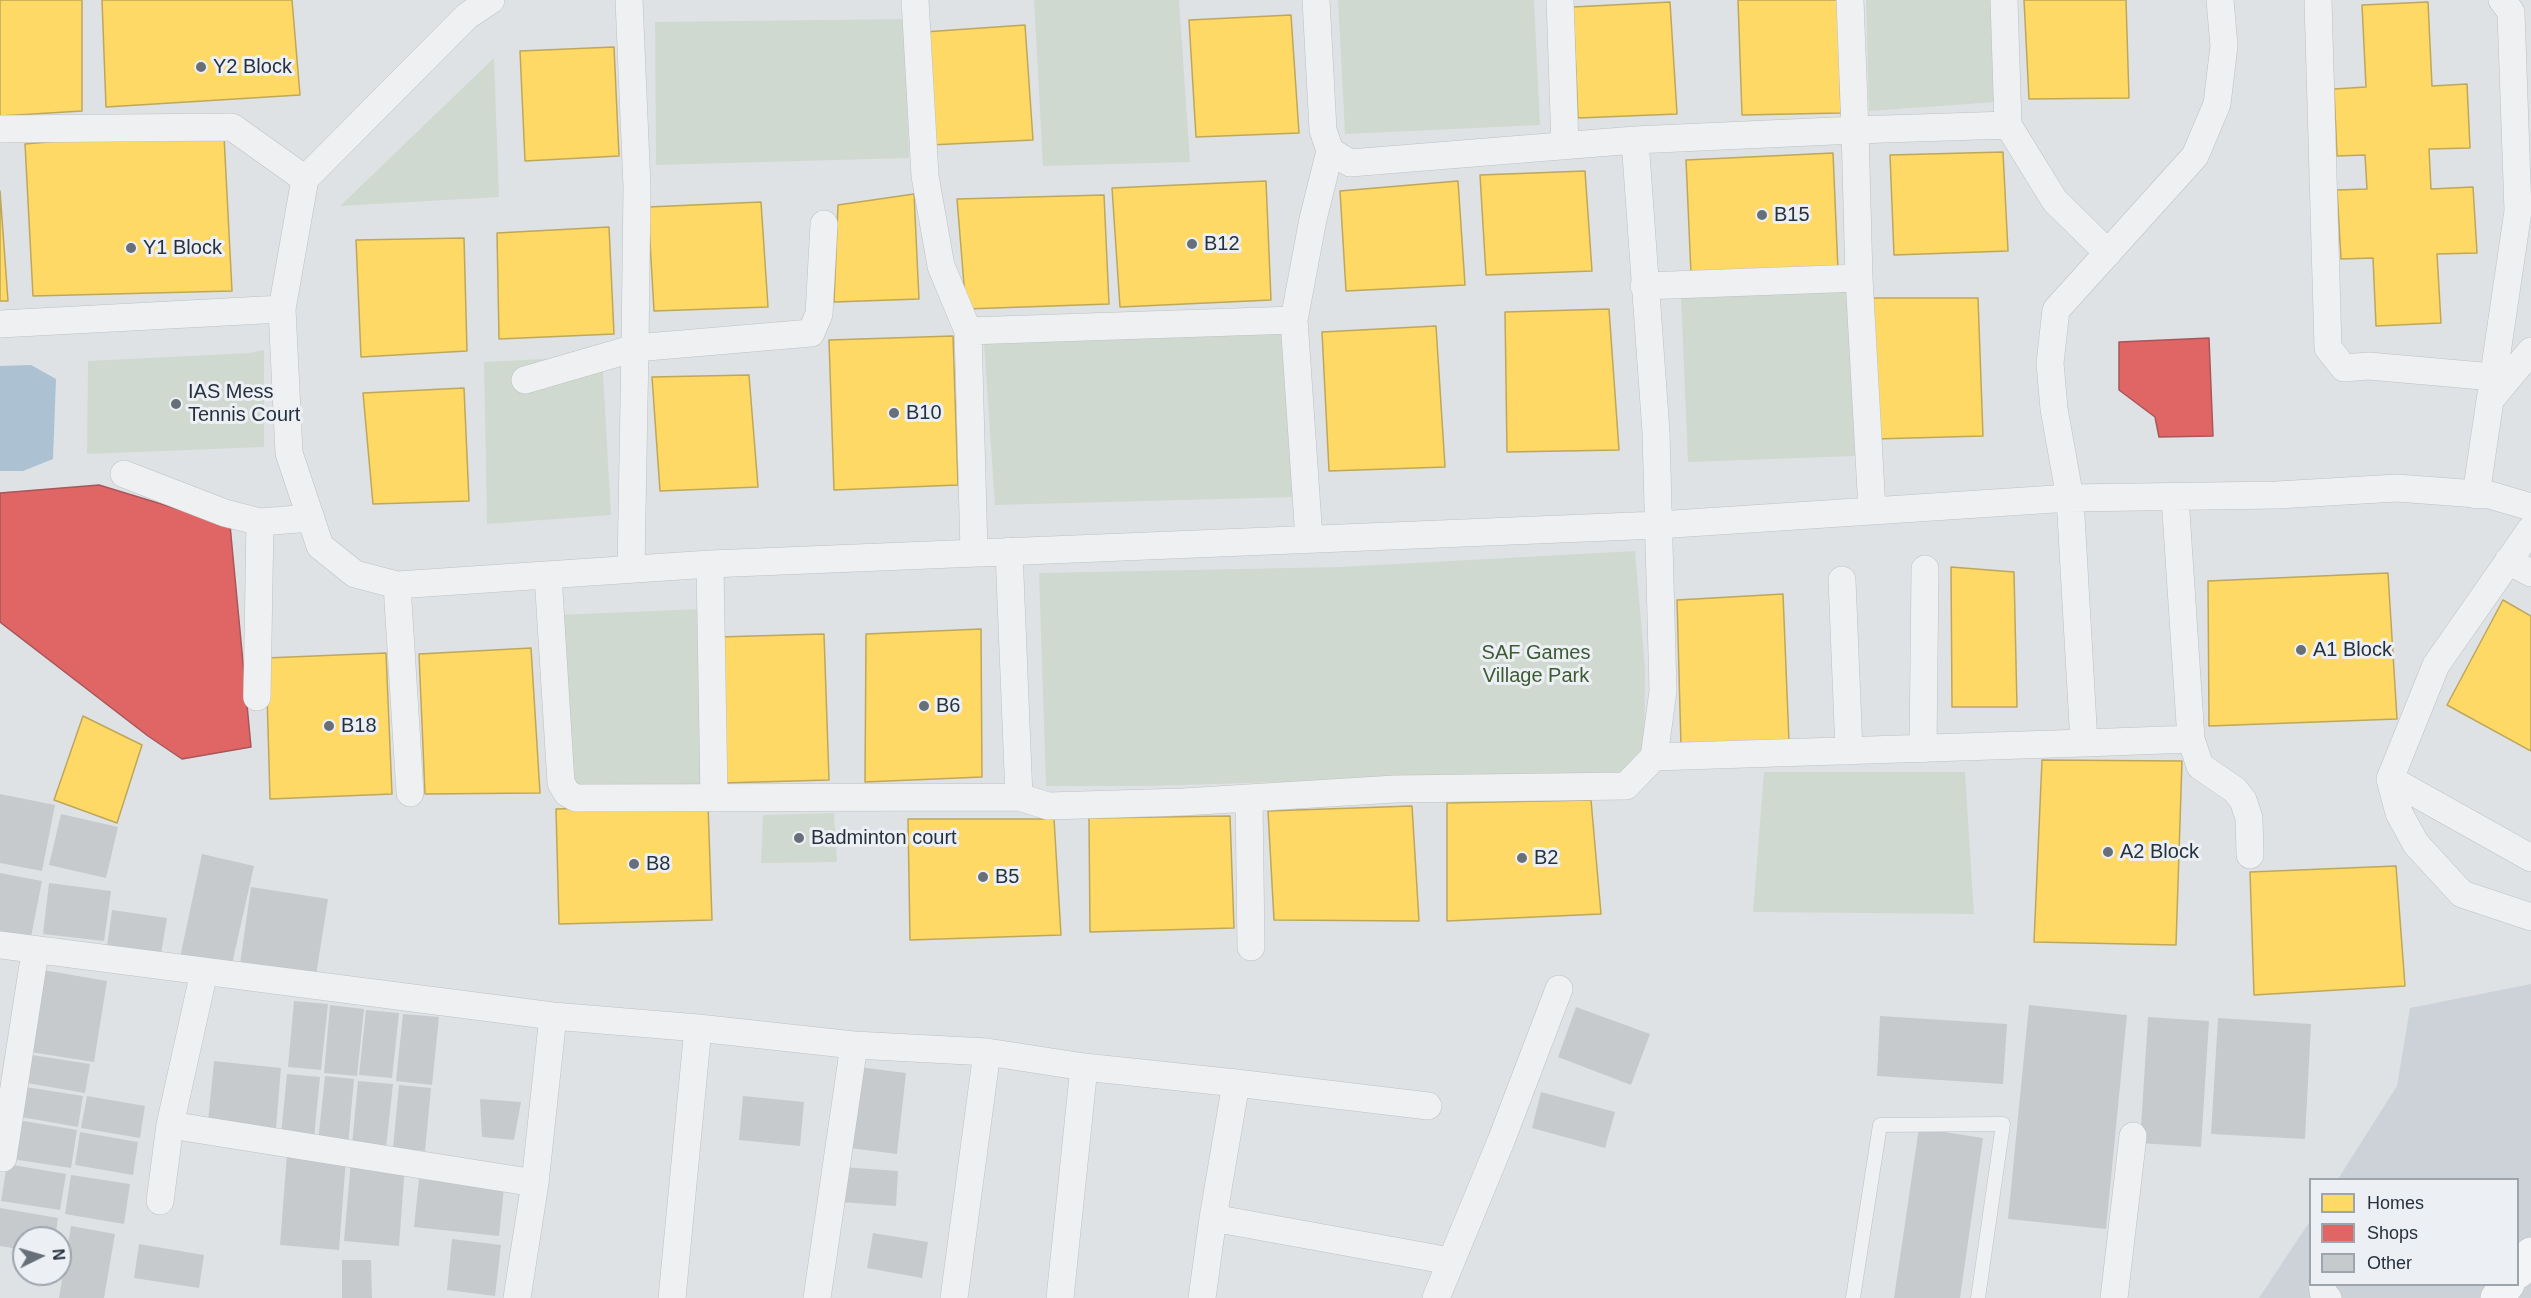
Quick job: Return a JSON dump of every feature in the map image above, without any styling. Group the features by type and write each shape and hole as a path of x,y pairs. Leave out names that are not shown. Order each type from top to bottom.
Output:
{"main road":[{"path":"2519,1269 2531,1254"},
{"path":"2497,1298 2506,1286"}],"street":[{"path":"491,0 467,16 305,179 282,309 289,453 320,546 356,574 397,585 710,564 1658,525 2070,498 2277,495 2397,488 2490,495 2531,507"},
{"path":"629,0 637,187 631,568"},
{"path":"915,0 925,176 941,266 968,331 974,552"},
{"path":"1309,539 1294,320 1313,219 1330,151 1323,130 1316,0"},
{"path":"1560,0 1565,145"},
{"path":"1851,0 1859,278 1872,510"},
{"path":"2004,0 2008,125 2055,201 2108,253"},
{"path":"2084,743 2070,498 2054,409 2050,363 2056,310 2195,156 2217,105 2224,46 2220,0"},
{"path":"2318,0 2328,348 2344,368 2369,366 2491,388"},
{"path":"2476,495 2518,211 2511,12 2502,0"},
{"path":"1330,151 1350,163 1635,140 2008,125"},
{"path":"0,129 232,127 305,179"},
{"path":"548,575 561,783 567,793 576,798 1018,796 1048,806 1249,798 1395,789 1626,786 1654,757 1663,691 1653,389 1635,140"},
{"path":"525,380 635,348 811,333 819,314 824,224"},
{"path":"1644,286 1859,278"},
{"path":"0,324 282,309"},
{"path":"968,331 1294,320"},
{"path":"2491,388 2531,351"},
{"path":"124,474 225,513 260,522 311,518"},
{"path":"2175,497 2191,739 2200,766 2235,790 2243,800 2249,818 2250,855"},
{"path":"256,697 260,522"},
{"path":"2531,529 2520,567 2436,665 2390,779 2399,813 2416,844 2462,894 2531,917"},
{"path":"1009,551 1018,796"},
{"path":"710,564 714,798"},
{"path":"1923,748 1924,569"},
{"path":"1842,580 1849,751"},
{"path":"397,585 410,793"},
{"path":"1654,757 2191,739"},
{"path":"2390,779 2531,858"},
{"path":"1249,798 1251,947"},
{"path":"0,945 35,952 553,1017 698,1028 854,1045 987,1052 1084,1066 1428,1106"},
{"path":"3,1158 35,952"},
{"path":"160,1201 170,1125 204,972"},
{"path":"1436,1298 1501,1141 1558,989"},
{"path":"517,1298 535,1183 553,1017"},
{"path":"672,1298 698,1028"},
{"path":"817,1298 854,1045"},
{"path":"954,1298 987,1052"},
{"path":"1060,1298 1084,1066"},
{"path":"1202,1298 1236,1083"},
{"path":"170,1125 535,1183"},
{"path":"2114,1298 2133,1136"},
{"path":"1214,1218 1450,1261"}],"lane":[{"path":"1853,1298 1880,1125 2003,1124 1978,1298"}],"shaded area":[{"path":"2531,984 2531,1298 2259,1298 2309,1223 2309,1286 2519,1286 2519,1178 2339,1178 2397,1086 2410,1008"}],"green space":[{"path":"1034,0 1179,0 1190,162 1043,166"},
{"path":"1338,0 1534,0 1540,125 1345,134"},
{"path":"1866,0 1991,0 1996,102 1869,111"},
{"path":"904,19 909,158 656,165 655,22"},
{"path":"494,58 499,197 340,206"},
{"path":"1848,292 1855,456 1688,462 1681,297"},
{"path":"1282,329 1296,497 995,505 984,343"},
{"name":"IAS Mess Tennis Court","path":"264,350 264,447 87,454 88,361 250,353"},
{"path":"602,356 611,515 487,524 484,362"},
{"name":"SAF Games Village Park","path":"1635,551 1645,668 1644,771 1150,786 1046,786 1039,573 1340,567"},
{"path":"701,609 707,784 569,793 558,615"},
{"path":"1764,772 1965,772 1974,914 1753,912"},
{"name":"Badminton court","path":"834,813 837,862 761,863 763,815"}],"water":[{"path":"31,365 56,379 53,459 23,471 0,471 0,366"}],"building: Homes":[{"path":"0,0 82,0 82,111 0,116"},
{"name":"Y2 Block","path":"102,0 292,0 300,95 106,107"},
{"path":"1738,0 1838,0 1841,113 1742,115"},
{"path":"2024,0 2126,0 2129,98 2029,99"},
{"path":"1670,2 1677,114 1578,118 1573,7"},
{"path":"2428,2 2432,86 2467,84 2470,148 2429,149 2431,189 2473,187 2477,253 2437,254 2441,323 2376,326 2373,258 2341,259 2337,190 2367,189 2365,155 2337,156 2334,89 2366,87 2362,5"},
{"path":"1291,15 1299,133 1196,137 1189,20"},
{"path":"1025,25 1033,140 930,145 924,32"},
{"path":"614,47 619,156 525,161 520,51"},
{"name":"Y1 Block","path":"128,135 224,136 232,291 33,296 25,144"},
{"path":"2003,152 2008,251 1894,255 1890,155"},
{"name":"B15","path":"1833,153 1838,270 1691,274 1686,160"},
{"path":"1585,171 1592,271 1486,275 1480,175"},
{"name":"B12","path":"1266,181 1271,300 1120,307 1112,188"},
{"path":"1458,181 1465,285 1346,291 1340,191"},
{"path":"0,191 8,301 0,301"},
{"path":"914,194 919,299 834,302 838,205"},
{"path":"1104,195 1109,304 966,309 957,199"},
{"path":"761,202 768,307 654,311 648,207"},
{"path":"609,227 614,334 499,339 497,233"},
{"path":"464,238 467,351 361,357 356,240"},
{"path":"1871,298 1978,298 1983,436 1875,439"},
{"path":"1609,309 1619,450 1507,452 1505,312"},
{"path":"1436,326 1445,467 1329,471 1322,332"},
{"name":"B10","path":"953,336 958,485 834,490 829,340"},
{"path":"749,375 758,487 660,491 652,377"},
{"path":"464,388 469,501 373,504 363,393"},
{"path":"1951,567 2014,572 2017,707 1952,707"},
{"name":"A1 Block","path":"2388,573 2397,719 2209,726 2208,581"},
{"path":"1783,594 1789,742 1681,747 1677,600"},
{"path":"2503,600 2531,616 2531,751 2447,705"},
{"name":"B6","path":"981,629 982,777 865,782 866,634"},
{"path":"824,634 829,780 723,783 718,637"},
{"path":"531,648 540,793 425,794 419,654"},
{"name":"B18","path":"386,653 392,794 270,799 266,658"},
{"path":"83,716 142,745 117,823 54,800"},
{"name":"A2 Block","path":"2042,760 2182,761 2176,945 2034,942"},
{"name":"B2","path":"1591,800 1601,914 1447,921 1447,803"},
{"name":"B8","path":"708,804 712,920 559,924 556,809"},
{"path":"1412,806 1419,921 1274,920 1268,811"},
{"path":"1230,816 1234,928 1090,932 1089,818"},
{"name":"B5","path":"908,819 1054,819 1061,935 910,940"},
{"path":"2396,866 2405,986 2254,995 2250,872"}],"building: Shops":[{"path":"2209,338 2213,436 2159,437 2155,417 2119,390 2119,342"},
{"path":"99,485 230,525 251,747 182,759 148,736 0,622 0,493"}],"building: Other":[{"path":"0,794 55,805 42,871 0,863"},
{"path":"61,814 118,827 106,878 49,865"},
{"path":"202,854 254,866 230,973 179,962"},
{"path":"0,873 42,881 30,942 0,936"},
{"path":"49,883 111,891 104,941 43,934"},
{"path":"251,887 328,899 315,982 239,971"},
{"path":"112,910 167,918 161,954 107,947"},
{"path":"43,970 107,981 94,1062 30,1052"},
{"path":"294,1001 328,1004 321,1070 288,1067"},
{"path":"330,1005 364,1009 357,1076 324,1073"},
{"path":"2029,1005 2127,1015 2106,1229 2008,1219"},
{"path":"1576,1007 1650,1034 1631,1085 1558,1057"},
{"path":"366,1010 399,1013 392,1078 359,1075"},
{"path":"403,1014 439,1017 432,1085 396,1081"},
{"path":"1880,1016 2007,1024 2003,1084 1877,1076"},
{"path":"2148,1017 2209,1021 2201,1147 2140,1143"},
{"path":"2218,1018 2311,1024 2305,1139 2211,1134"},
{"path":"32,1055 90,1064 85,1093 27,1083"},
{"path":"214,1061 281,1068 276,1129 208,1122"},
{"path":"851,1066 906,1073 897,1154 842,1147"},
{"path":"287,1074 320,1077 314,1138 281,1135"},
{"path":"325,1076 354,1079 348,1146 318,1142"},
{"path":"358,1081 393,1084 386,1148 352,1145"},
{"path":"399,1085 431,1088 425,1151 393,1148"},
{"path":"26,1087 83,1096 78,1127 21,1117"},
{"path":"1541,1092 1615,1112 1605,1148 1532,1128"},
{"path":"87,1096 145,1106 140,1138 81,1128"},
{"path":"743,1096 804,1102 800,1146 739,1140"},
{"path":"480,1099 521,1102 514,1140 482,1137"},
{"path":"18,1120 77,1130 71,1168 12,1159"},
{"path":"1919,1128 1983,1138 1960,1298 1894,1298"},
{"path":"80,1132 138,1142 133,1175 75,1165"},
{"path":"287,1154 346,1159 339,1250 280,1245"},
{"path":"351,1160 405,1164 399,1246 344,1241"},
{"path":"7,1164 66,1174 60,1210 1,1201"},
{"path":"842,1167 898,1171 896,1206 840,1202"},
{"path":"71,1175 130,1184 124,1224 65,1214"},
{"path":"419,1179 504,1188 499,1236 414,1227"},
{"path":"0,1208 58,1218 57,1226 12,1226 12,1248 0,1246"},
{"path":"72,1226 115,1234 104,1298 59,1298 61,1286 72,1286"},
{"path":"873,1233 928,1242 922,1278 867,1268"},
{"path":"452,1239 501,1245 495,1296 447,1290"},
{"path":"139,1244 204,1255 199,1288 134,1278"},
{"path":"342,1260 371,1260 372,1298 342,1298"}],"place":[{"name":"Y2 Block","path":"201,67"},
{"name":"B15","path":"1762,215"},
{"name":"B12","path":"1192,244"},
{"name":"Y1 Block","path":"131,248"},
{"name":"IAS Mess Tennis Court","path":"176,404"},
{"name":"B10","path":"894,413"},
{"name":"A1 Block","path":"2301,650"},
{"name":"B6","path":"924,706"},
{"name":"B18","path":"329,726"},
{"name":"Badminton court","path":"799,838"},
{"name":"A2 Block","path":"2108,852"},
{"name":"B2","path":"1522,858"},
{"name":"B8","path":"634,864"},
{"name":"B5","path":"983,877"}]}
